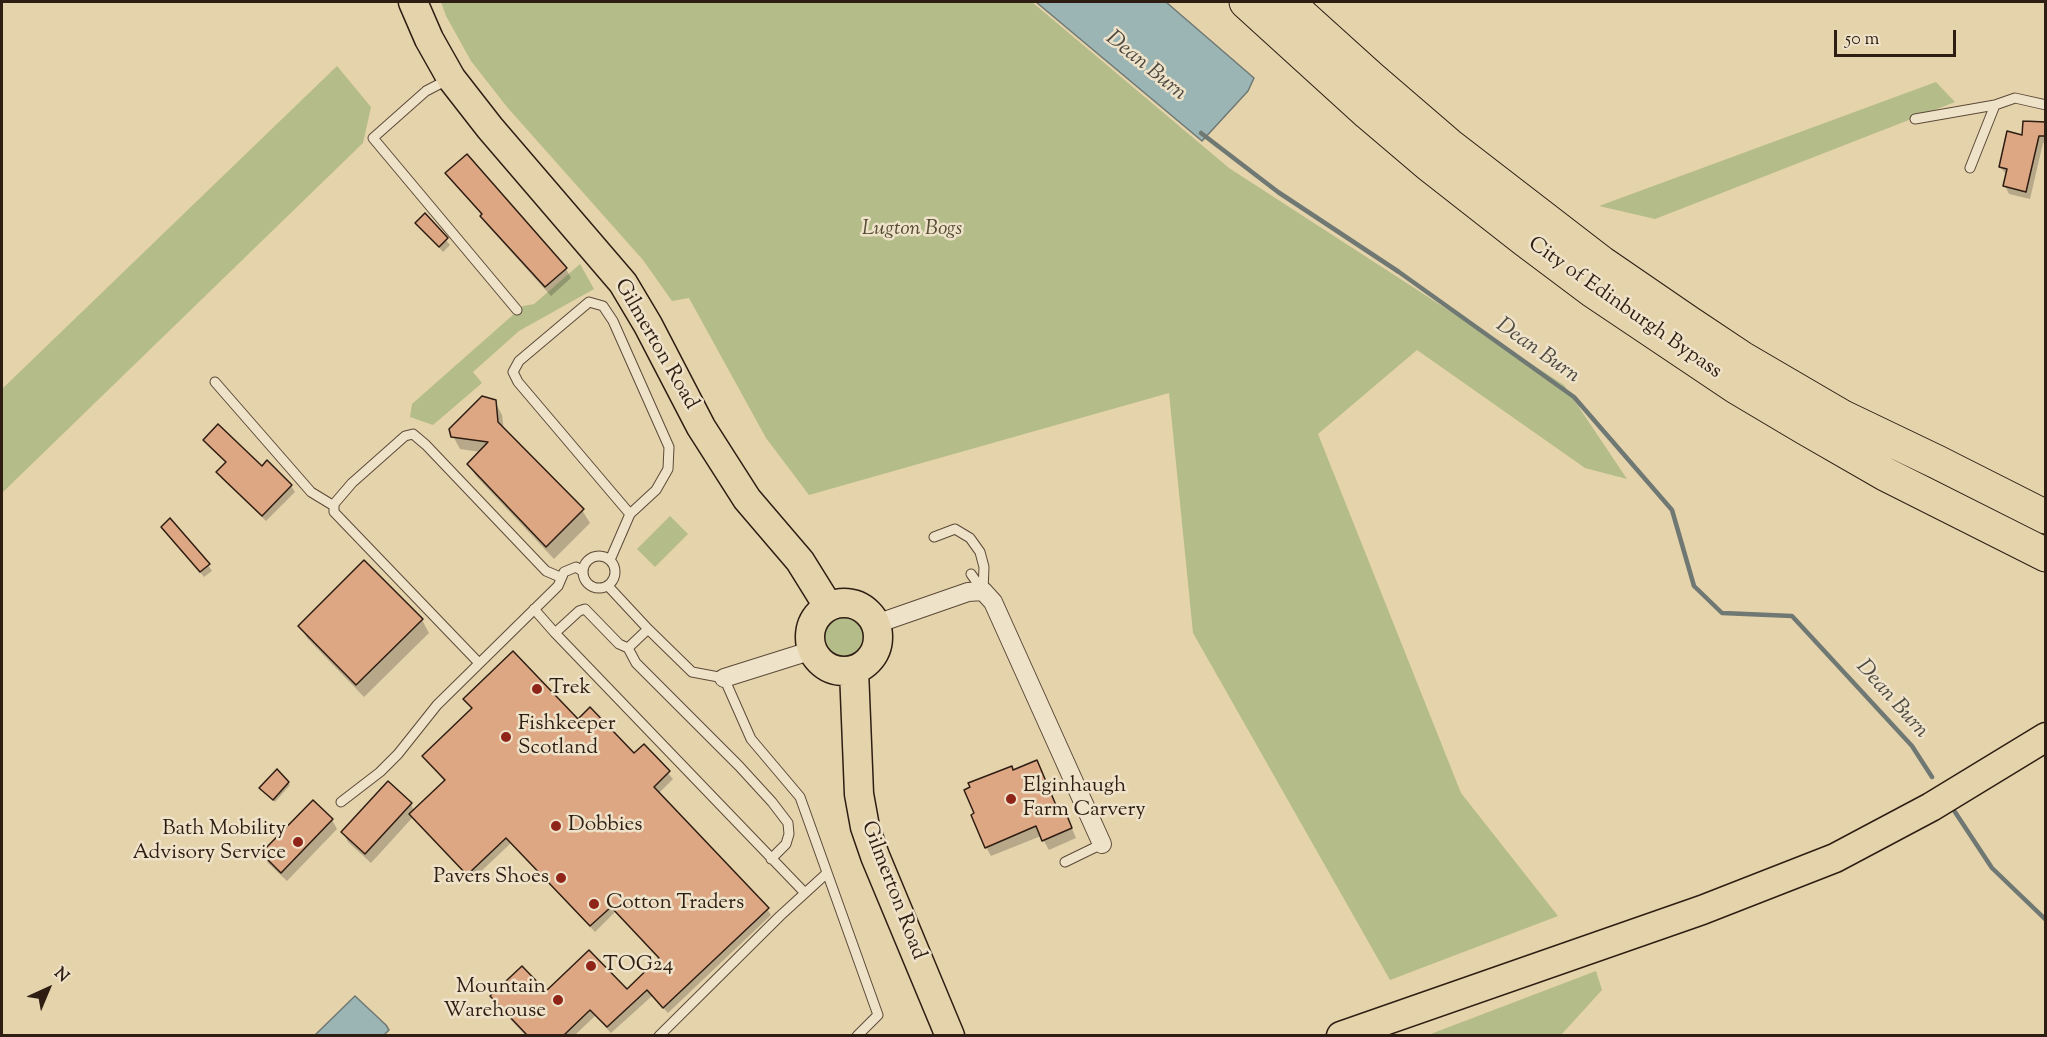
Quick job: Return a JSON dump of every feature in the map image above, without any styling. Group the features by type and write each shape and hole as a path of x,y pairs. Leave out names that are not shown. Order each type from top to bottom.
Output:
{"highway":[{"name":"City of Edinburgh Bypass","path":"1246,2 1428,164 1593,291 1736,387 1805,428 1885,474 2046,555"},
{"name":"City of Edinburgh Bypass","path":"1287,2 1449,145 1602,263 1688,322 1742,358 1843,417 2046,517"}],"main road":[{"name":"Gilmerton Road","path":"413,2 429,39 451,78 490,128 623,283 648,325 701,428 747,499 800,561 828,606"},
{"path":"850,603 870,614 876,624 877,647 872,657 864,664 854,669 834,669 818,658 813,650 810,630 814,621 828,606 850,603"},
{"name":"Gilmerton Road","path":"854,669 860,794 866,827 875,856 950,1035"},
{"path":"1341,1035 1691,914 1835,858 1930,807 2045,737"}],"street":[{"path":"876,624 968,592 982,591 993,602 1102,844"},
{"path":"724,678 813,650"}],"lane":[{"path":"451,78 426,91 373,138 517,310"},
{"path":"1915,119 1995,105 2015,98 2046,105"},
{"path":"1970,168 1995,105"},
{"path":"610,560 595,556 586,561 582,571 588,585 598,589 608,586 615,573 610,560 630,514 656,490 668,470 669,447 613,321 603,306 589,302 519,361 513,372 518,382 630,514"},
{"path":"215,382 311,492 334,506"},
{"path":"479,663 334,512 334,506 352,483 405,436 413,434 546,571 562,576"},
{"path":"934,537 955,530 970,538 980,552 984,567 982,591"},
{"path":"341,802 398,754 437,705 558,586 564,572 576,567 582,571"},
{"path":"971,574 982,591"},
{"path":"608,586 692,672 724,678 751,739 800,797 878,1015 857,1035"},
{"path":"534,609 805,893"},
{"path":"555,633 579,610 585,609 619,644 628,648 636,663 746,773 788,823 789,834 786,844 771,859"},
{"path":"628,648 648,629"},
{"path":"1065,862 1102,844"},
{"path":"659,1035 827,873"}],"green space":[{"name":"Lugton Bogs","path":"441,2 1032,2 1229,168 1564,385 1627,479 1585,468 1417,350 1318,434 1461,793 1558,916 1390,980 1193,633 1169,393 809,495 766,438 689,298 672,301 643,260 507,107 471,61 446,16"},
{"path":"337,66 371,107 363,143 2,493 2,389"},
{"path":"1936,82 1955,102 1655,219 1599,206"},
{"path":"580,264 594,289 519,331 473,372 482,383 433,425 410,417 412,404 523,306 534,304"},
{"path":"670,516 688,534 655,567 637,549"},
{"path":"844,613 861,620 868,637 861,654 844,661 827,654 820,637 827,620"},
{"path":"1596,971 1602,990 1561,1035 1428,1035"}],"water":[{"path":"1036,2 1166,2 1254,78 1248,91 1202,141"},
{"path":"355,996 386,1025 389,1030 384,1035 315,1035"}],"building":[{"path":"2023,121 2046,122 2046,136 2039,136 2026,192 2003,186 2007,169 1999,167 2007,131 2022,135"},
{"path":"467,154 567,268 545,287 480,216 482,214 445,173"},
{"path":"425,213 448,238 439,247 415,223"},
{"path":"482,396 496,400 498,422 584,509 546,547 467,464 488,442 451,437 449,429"},
{"path":"218,424 262,466 267,460 292,485 262,516 216,472 226,462 203,440"},
{"path":"170,518 210,564 200,572 161,527"},
{"path":"364,560 423,619 356,685 298,626"},
{"name":"Dobbies","path":"513,651 578,719 590,707 634,753 644,744 670,771 654,787 769,908 663,1008 647,990 607,1027 590,1010 564,1035 527,1035 490,996 522,966 546,991 589,950 627,989 659,958 611,907 590,926 506,838 467,875 409,814 445,780 422,756 472,708 463,699"},
{"name":"Elginhaugh Farm Carvery","path":"1037,760 1058,810 1064,808 1072,828 1042,841 1036,826 985,848 971,815 974,813 964,790 970,787 968,783 1012,766 1013,770"},
{"path":"277,769 289,782 273,800 259,788"},
{"path":"388,781 412,803 365,854 341,832"},
{"path":"313,800 333,819 281,873 261,853"}],"waterway":[{"name":"Dean Burn","path":"1201,133 1278,192 1399,272 1574,397 1672,510 1694,586 1722,613 1792,616 1912,746 1932,777"},
{"name":"Dean Burn","path":"1955,812 1992,868 2046,920"}],"place":[{"name":"Trek","path":"537,689"},
{"name":"Fishkeeper Scotland","path":"506,737"},
{"name":"Elginhaugh Farm Carvery","path":"1011,799"},
{"name":"Dobbies","path":"556,826"},
{"name":"Bath Mobility Advisory Service","path":"298,842"},
{"name":"Pavers Shoes","path":"561,878"},
{"name":"Cotton Traders","path":"594,904"},
{"name":"TOG24","path":"591,966"},
{"name":"Mountain Warehouse","path":"558,1000"}]}
